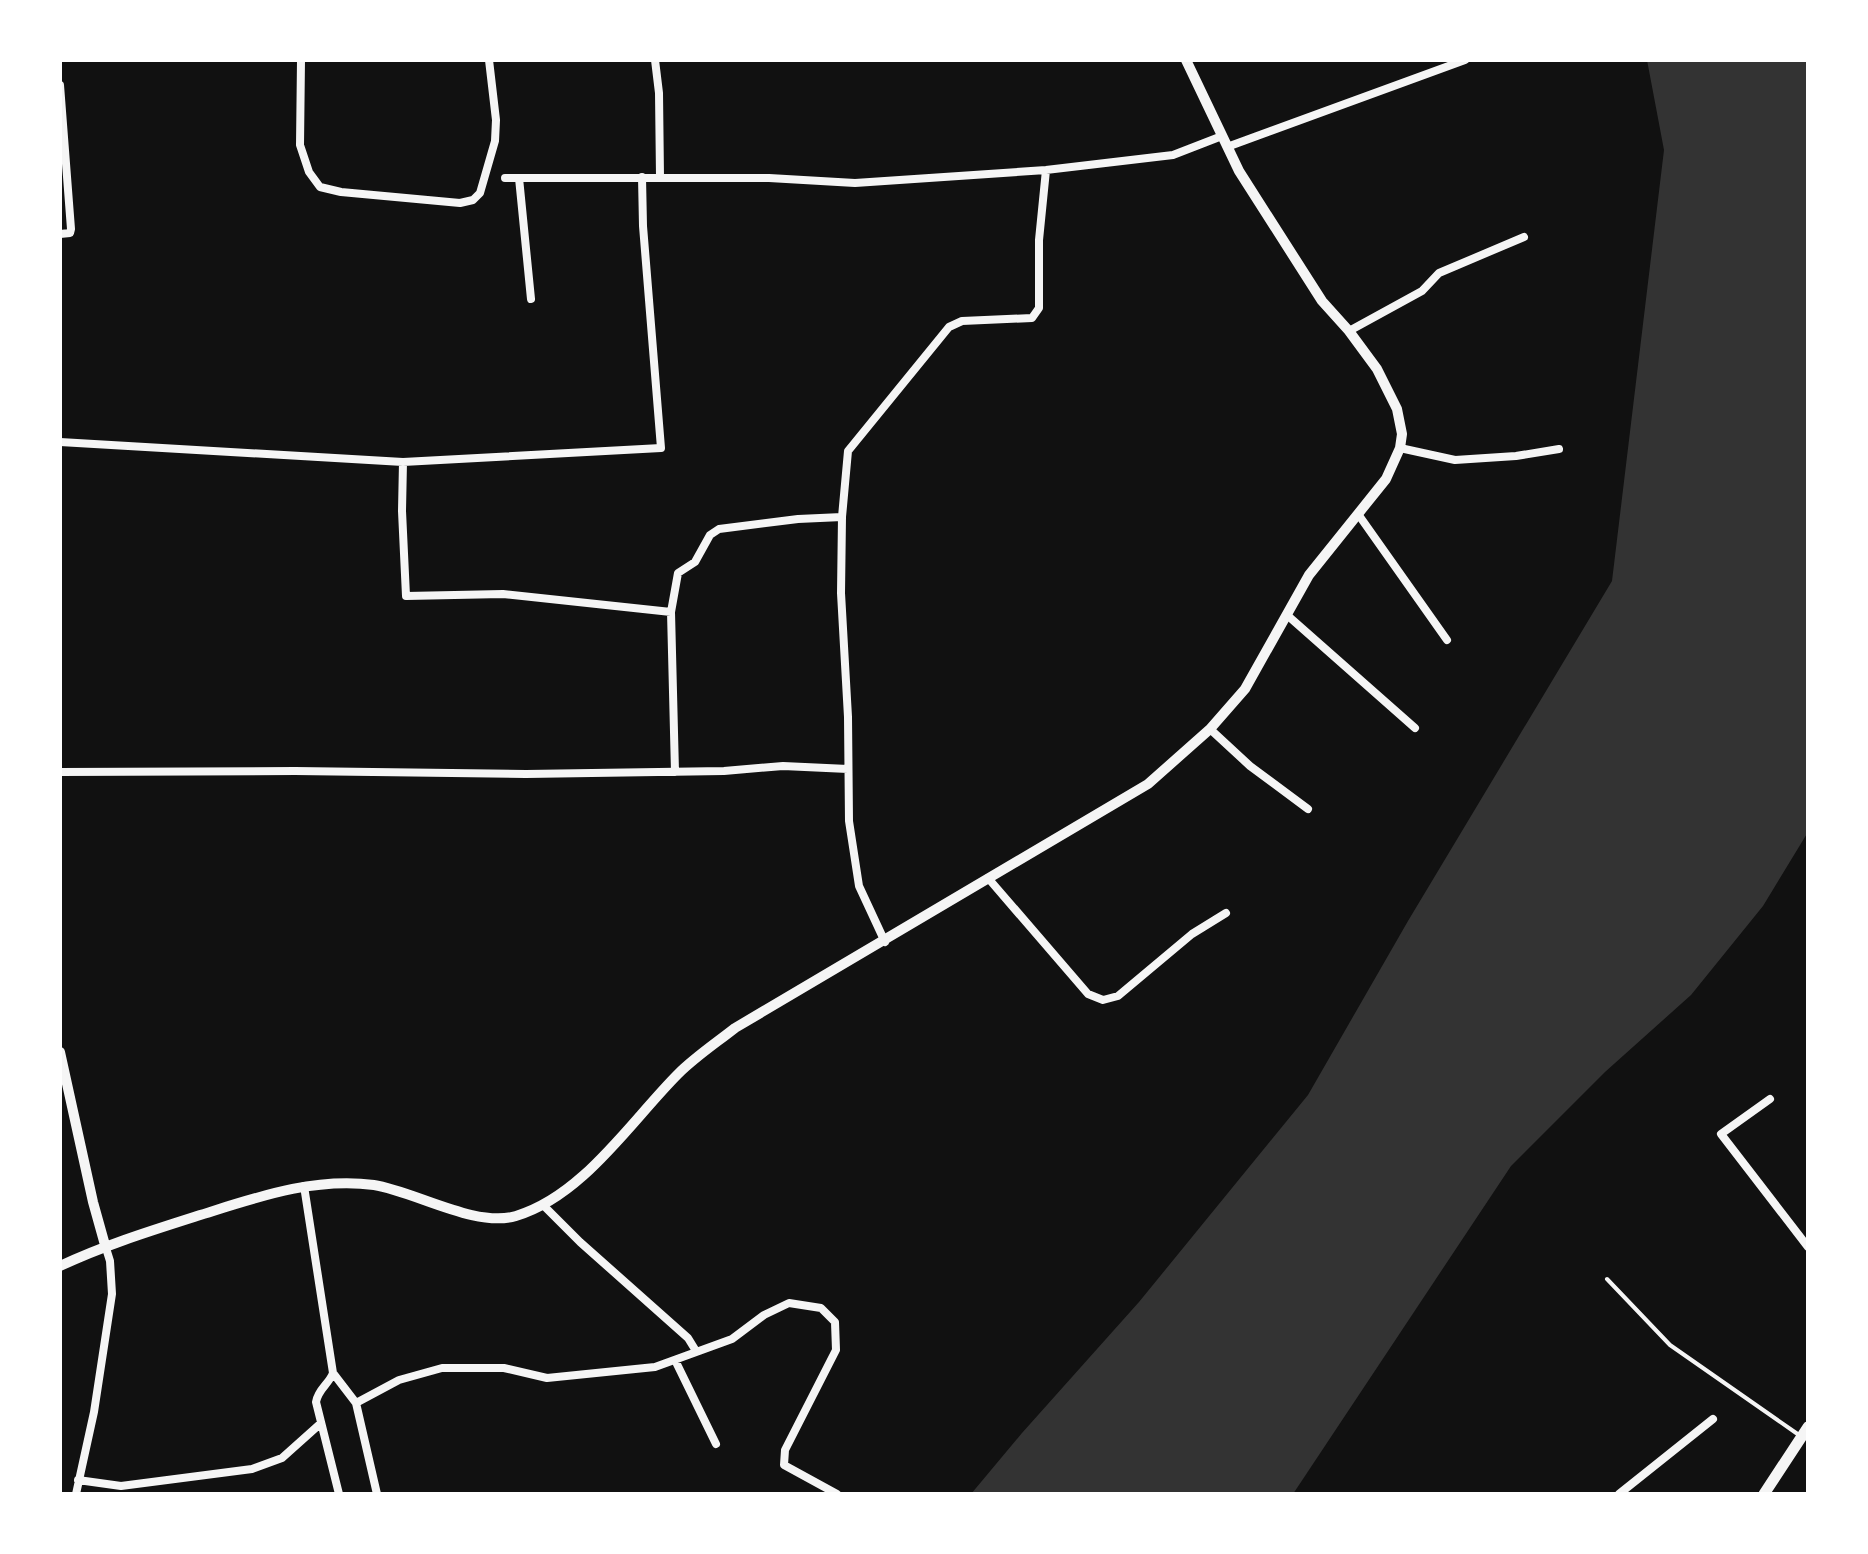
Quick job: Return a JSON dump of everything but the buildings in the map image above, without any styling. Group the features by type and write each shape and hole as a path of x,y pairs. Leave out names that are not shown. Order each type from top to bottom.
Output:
{"main road":[{"path":"1764,1494 1805,1432"}],"street":[{"path":"301,60 300,145 309,172 320,187 341,192 460,203 473,200 480,193 495,141 489,60"},
{"path":"655,60 659,93 660,177"},
{"path":"60,1266 105,1245 260,1195 304,1186 376,1185 475,1215 512,1217 543,1205 603,1158 680,1072 735,1028 1148,784 1210,729 1245,689 1309,575 1386,479 1400,448 1402,434 1397,409 1377,369 1322,301 1239,171 1186,60"},
{"path":"505,178 769,178 855,183 1046,170 1173,155 1225,142 1465,60"},
{"path":"60,85 71,229 70,233 60,234"},
{"path":"885,942 859,886 849,821 841,593 842,517 848,451 949,327 962,321 1032,318 1039,308 1039,240 1046,170"},
{"path":"60,442 403,462 661,448 643,226 642,177"},
{"path":"519,178 531,299"},
{"path":"1349,331 1422,291 1439,273 1524,237"},
{"path":"1400,448 1455,460 1516,456 1559,449"},
{"path":"403,462 406,596 503,594 671,612"},
{"path":"1358,514 1447,640"},
{"path":"675,772 671,612 678,573 695,562 710,535 719,529 842,517"},
{"path":"1287,615 1415,728"},
{"path":"1210,729 1250,766 1308,809"},
{"path":"60,772 526,774 675,772 783,766 848,769"},
{"path":"988,878 1088,994 1103,1000 1118,996 1192,934 1226,913"},
{"path":"60,1052 93,1202 110,1261 112,1294 94,1412 76,1494"},
{"path":"1770,1099 1721,1134 1808,1247"},
{"path":"304,1186 333,1373 356,1403 377,1494"},
{"path":"543,1205 599,1260 688,1338 696,1351"},
{"path":"356,1403 399,1380 442,1368 504,1368 537,1377 558,1378 655,1367 732,1339 764,1315 789,1303 811,1305 828,1314 835,1322 836,1350 785,1450 783,1460 784,1465 837,1494"},
{"path":"675,1360 716,1444"},
{"path":"333,1373 317,1396 320,1424 339,1494"},
{"path":"1619,1494 1713,1419"},
{"path":"78,1480 121,1486 252,1469 282,1458 320,1424"}],"lane":[{"path":"1607,1279 1670,1345 1805,1432"}],"shaded area":[{"path":"1647,60 1808,60 1808,832 1763,906 1691,995 1605,1072 1511,1166 1293,1494 971,1494 1139,1302 1308,1095 1408,921 1612,581 1664,150"}]}
